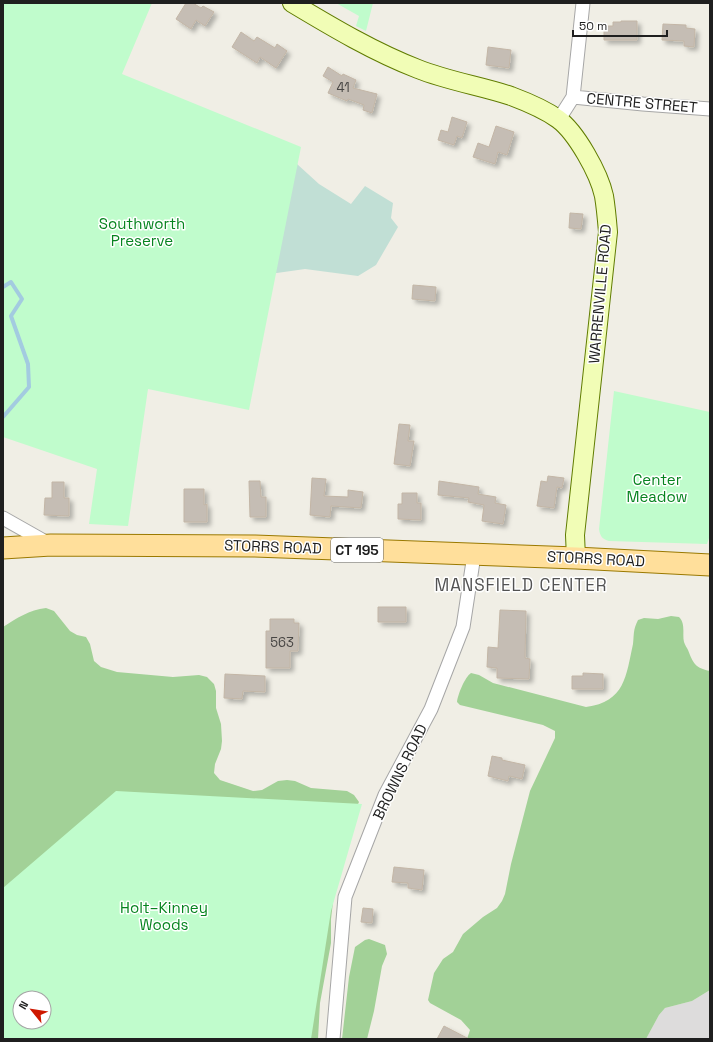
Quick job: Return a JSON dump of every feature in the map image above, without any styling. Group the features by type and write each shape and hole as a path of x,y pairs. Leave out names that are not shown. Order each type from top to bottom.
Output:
{"main road":[{"name":"WARRENVILLE ROAD","path":"292,3 377,50 411,66 436,76 511,96 536,106 559,119 577,139 588,156 604,194 608,232 575,528 576,558"},
{"name":"STORRS ROAD","path":"3,548 51,545 255,546 576,558 710,565"}],"street":[{"path":"559,119 573,98 579,29 583,3"},
{"name":"CENTRE STREET","path":"573,98 710,109"},
{"path":"3,518 51,545"},
{"name":"BROWNS ROAD","path":"333,1039 345,897 385,795 431,709 463,627 474,555"}],"shaded area":[{"path":"297,164 319,184 351,204 365,186 393,203 391,218 398,227 376,265 358,276 305,269 206,283"},
{"path":"710,990 710,1039 646,1039 659,1015 665,1008 692,1001"}],"green space":[{"name":"Southworth Preserve","path":"3,3 152,3 122,74 301,147 249,410 148,389 128,526 89,524 97,469 3,437"},
{"path":"336,3 373,3 366,31 356,26 359,16"},
{"name":"Center Meadow","path":"614,391 710,412 710,535 707,544 609,541 601,535 599,529"},
{"name":"Holt–Kinney Woods","path":"46,608 54,611 70,631 77,635 86,637 90,644 94,661 101,667 117,672 173,677 199,675 207,677 214,684 216,691 216,708 221,724 221,749 215,764 214,773 220,780 253,791 262,790 278,781 295,781 311,788 347,791 354,795 359,802 349,824 333,902 331,943 320,1003 318,1039 3,1039 3,627 23,615"},
{"path":"671,616 679,617 681,620 683,626 683,639 693,662 701,668 710,671 710,990 692,1001 665,1008 659,1015 646,1039 467,1039 470,1030 461,1020 430,1003 428,1000 434,973 443,959 453,952 463,934 483,917 497,908 502,901 530,791 555,738 555,731 543,725 460,705 457,702 462,686 466,678 471,673 479,675 493,683 586,707 599,704 609,700 622,686 633,644 634,629 638,620 644,618 658,619"},
{"name":"Holt–Kinney Woods","path":"116,791 362,804 331,911 311,1039 3,1039 3,888"},
{"path":"369,939 385,945 387,954 382,966 374,1011 367,1039 342,1039 349,977 355,947"}],"building":[{"path":"186,3 193,3 201,8 203,6 214,12 205,26 196,20 191,29 176,19"},
{"path":"637,21 637,40 604,40 604,26 613,26 613,22"},
{"path":"663,24 686,25 686,28 695,29 694,47 684,46 684,41 662,40"},
{"path":"241,32 254,41 257,37 275,48 277,44 287,51 276,68 260,57 257,63 232,47"},
{"path":"488,47 511,50 509,68 486,65"},
{"path":"328,67 342,76 343,74 356,80 353,88 377,94 372,113 363,110 364,105 348,99 347,101 328,93 333,82 323,76"},
{"path":"452,117 467,122 462,138 457,136 454,145 438,140 441,130 448,132"},
{"path":"496,126 514,132 507,155 498,152 495,164 473,157 478,143 489,147"},
{"path":"570,213 583,214 581,229 569,228"},
{"path":"413,285 436,287 435,301 412,299"},
{"path":"399,424 410,425 408,441 414,441 410,466 394,464"},
{"path":"548,476 564,478 562,488 557,487 554,508 537,506 541,481 547,482"},
{"path":"312,478 326,479 324,496 348,497 348,490 363,492 361,508 331,506 330,517 310,515"},
{"path":"249,481 260,481 261,497 266,497 266,517 250,517"},
{"path":"439,481 479,487 478,494 496,497 495,503 506,505 503,524 482,521 484,505 468,502 469,498 438,495"},
{"path":"52,482 64,482 64,498 69,498 69,516 44,515 45,498 52,498"},
{"path":"184,489 204,489 204,505 207,504 207,522 184,522"},
{"path":"402,493 417,493 417,503 421,503 421,520 398,519 398,504 402,504"},
{"path":"378,607 406,607 406,622 378,622"},
{"path":"500,610 526,611 525,658 530,659 529,679 497,678 497,668 487,667 488,647 498,648"},
{"path":"270,619 294,619 294,623 299,623 298,651 290,651 290,668 266,668 266,631 270,631"},
{"path":"583,673 603,674 603,689 572,689 572,676 583,676"},
{"path":"225,674 265,676 265,692 243,691 242,699 224,698"},
{"path":"492,756 502,758 502,760 525,765 522,779 509,776 508,781 488,776"},
{"path":"394,867 424,870 422,890 408,888 408,883 392,882"},
{"path":"363,908 373,909 372,923 361,922"},
{"path":"444,1026 469,1039 437,1039"}],"waterway":[{"path":"3,287 11,282 22,299 11,316 28,364 29,387 3,417"}],"district":[{"name":"MANSFIELD CENTER","path":"521,585"}]}
